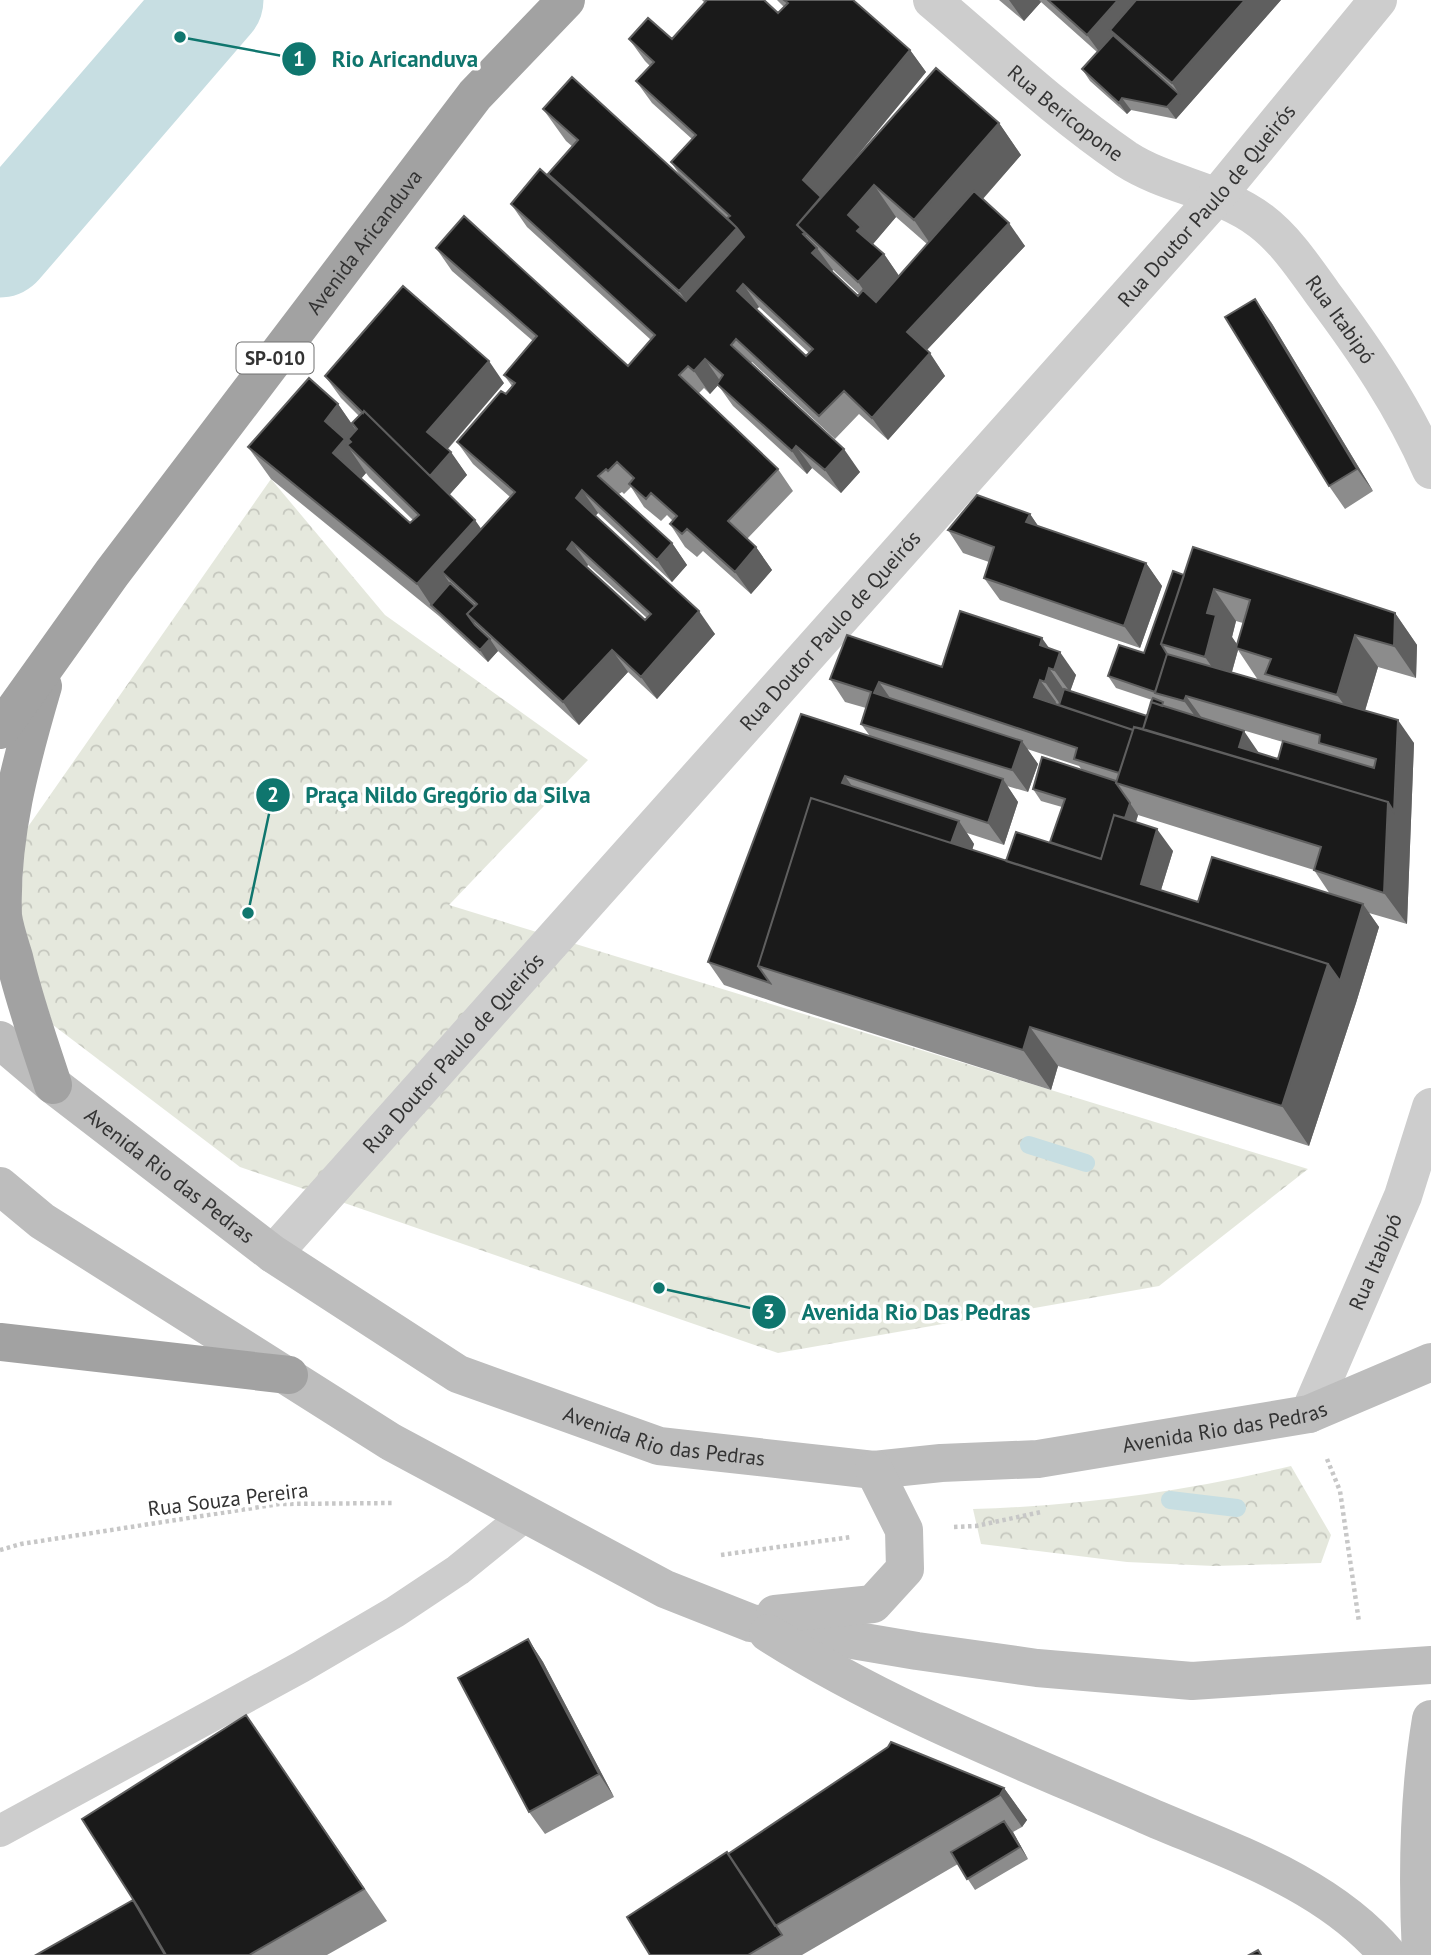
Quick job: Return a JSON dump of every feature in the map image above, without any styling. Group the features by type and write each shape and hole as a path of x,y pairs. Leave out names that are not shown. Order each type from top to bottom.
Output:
{"highway":[{"name":"Avenida Aricanduva","path":"0,730 120,562 475,95 566,0"},
{"path":"51,658 13,787 5,821 2,859 3,916 21,988 53,1085"},
{"path":"0,1342 289,1376"}],"main road":[{"name":"Avenida Rio das Pedras","path":"0,1040 53,1085 273,1254 458,1374 659,1446 874,1470 941,1463 1038,1459 1310,1414 1431,1362"},
{"path":"0,1186 42,1221 391,1442 665,1589 745,1620 812,1661 909,1711 1271,1870 1328,1903 1388,1955"},
{"path":"745,1620 873,1604 905,1569 904,1530 874,1470"},
{"path":"745,1620 1037,1668 1192,1681 1431,1665"},
{"path":"1421,1955 1418,1898 1423,1767 1431,1719"}],"street":[{"name":"Rua Bericopone","path":"932,0 1092,135 1130,161 1217,196"},
{"name":"Rua Doutor Paulo de Queirós","path":"273,1254 1217,196 1378,0"},
{"name":"Rua Itabipó","path":"1217,196 1261,222 1298,259 1372,360 1415,434 1431,470"},
{"name":"Rua Itabipó","path":"1310,1414 1402,1196 1431,1107"}],"lane":[{"path":"0,1831 301,1667 396,1612 458,1570 527,1514"}],"path":[{"path":"1310,1414 1340,1492 1366,1670"},
{"name":"Rua Souza Pereira","path":"0,1550 21,1544 279,1504 398,1503"}],"green space":[{"path":"271,479 385,615 588,760 449,905 1308,1169 1159,1286 778,1353 240,1167 53,1025 20,922 25,831"},
{"path":"1291,1466 1331,1535 1321,1563 1214,1566 1127,1562 981,1544 973,1509 1053,1505 1133,1496"}],"building":[{"path":"707,0 764,0 778,13 788,3 784,0 853,0 910,50 803,180 821,197 797,225 817,248 812,253 858,296 863,290 876,302 974,191 1009,223 907,332 930,353 872,418 844,391 819,416 736,339 731,345 844,449 825,470 796,446 792,451 717,384 723,375 705,359 694,371 688,366 679,375 778,469 728,521 756,547 735,572 687,529 682,534 670,524 677,516 651,493 646,499 629,484 634,478 617,462 608,471 606,469 598,476 672,543 657,560 582,490 576,498 699,611 641,677 612,650 563,702 467,614 477,604 442,572 515,492 457,442 501,391 506,394 515,383 504,375 537,336 436,248 464,216 628,366 655,335 511,204 540,169 686,301 744,237 727,218 730,216 671,162 696,135 636,81 654,62 629,39 648,18 672,39","holes":["743,284 813,349 806,356 737,291","572,542 651,614 645,620 567,549"]},
{"path":"1048,0 1118,0 1087,35"},
{"path":"1136,0 1245,0 1172,83 1110,30"},
{"path":"1113,35 1179,94 1167,107 1122,98 1119,103 1082,69"},
{"path":"936,68 999,123 914,220 874,185 848,215 861,227 857,231 884,254 858,282 797,225"},
{"path":"572,77 737,228 679,291 548,174 578,140 543,109"},
{"path":"403,286 489,361 427,432 451,452 430,476 325,376"},
{"path":"1255,299 1357,469 1329,486 1225,317"},
{"path":"309,378 338,404 325,421 345,439 333,453 410,523 419,515 347,445 351,442 348,439 357,429 352,423 364,411 475,520 417,584 248,447"},
{"path":"977,495 1030,514 1026,522 1146,563 1124,626 984,578 994,547 948,530"},
{"path":"1193,547 1395,613 1394,646 1355,635 1337,695 1265,674 1271,659 1236,648 1250,600 1214,589 1207,613 1216,615 1205,657 1161,644"},
{"path":"1173,571 1184,575 1161,644 1167,654 1155,692 1108,676 1119,645 1144,653"},
{"path":"450,583 475,606 467,614 490,639 480,650 431,605"},
{"path":"960,611 1042,638 1040,645 1060,652 1054,670 1049,668 1045,682 1040,680 1034,697 1133,730 1119,773 1074,759 1077,748 879,682 874,693 1022,741 1012,770 861,724 871,692 830,679 847,635 942,667"},
{"path":"1167,654 1398,720 1394,812 1388,802 1143,729 1151,702 1244,731 1239,747 1278,759 1283,741 1374,768 1376,759 1319,743 1320,735 1186,696 1184,701 1155,693"},
{"path":"1064,689 1147,716 1151,704 1143,729 1134,727 1133,730 1059,705"},
{"path":"1153,698 1163,702 1162,706 1151,702"},
{"path":"801,714 1003,779 988,823 845,776 842,783 959,821 951,843 811,798 758,966 770,983 708,962"},
{"path":"1134,727 1388,802 1384,893 1314,870 1321,847 1116,783"},
{"path":"1042,757 1116,781 1130,803 1125,818 1114,815 1101,859 1050,842 1065,799 1033,789"},
{"path":"811,798 1328,964 1282,1106 1030,1027 1023,1050 758,966"},
{"path":"1114,815 1157,829 1141,884 1198,902 1212,857 1363,904 1340,981 1328,964 1006,861 1016,832 1101,859"},
{"path":"528,1639 599,1774 529,1812 458,1678"},
{"path":"246,1715 364,1889 249,1955 166,1955 82,1819"},
{"path":"891,1742 1004,1788 1000,1795 775,1926 728,1854 888,1747"},
{"path":"1004,1821 1020,1847 967,1879 951,1852"},
{"path":"727,1852 782,1935 748,1955 650,1955 627,1917"},
{"path":"133,1900 165,1955 36,1955"}],"waterway":[{"path":"0,246 212,0"},
{"path":"1029,1145 1086,1163"},
{"path":"1170,1500 1237,1508"}],"place":[{"name":"Rio Aricanduva","path":"180,37"},
{"name":"Praça Nildo Gregório da Silva","path":"248,913"},
{"name":"Avenida Rio Das Pedras","path":"659,1288"}]}
